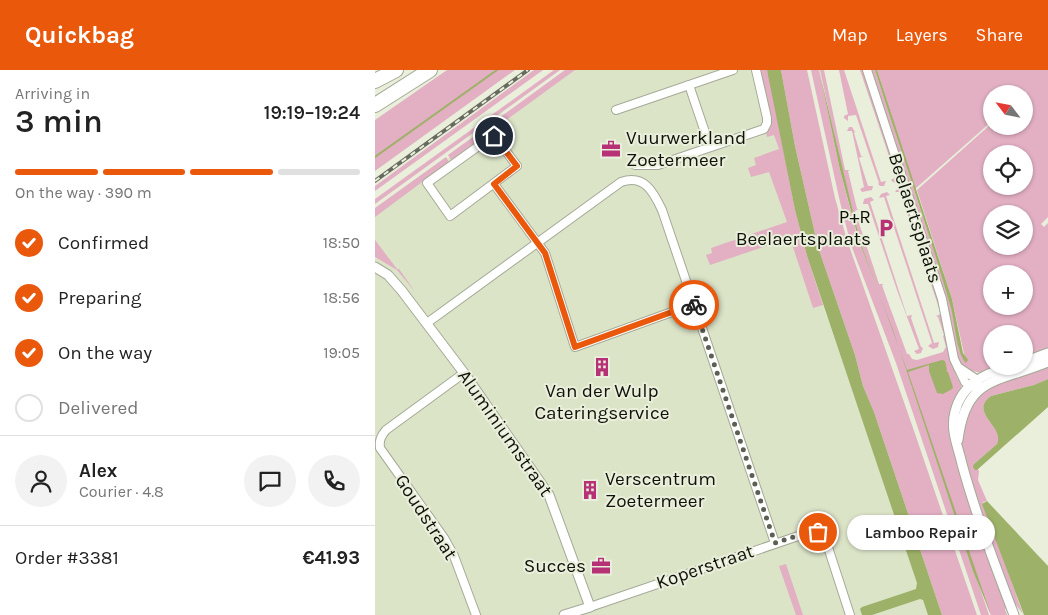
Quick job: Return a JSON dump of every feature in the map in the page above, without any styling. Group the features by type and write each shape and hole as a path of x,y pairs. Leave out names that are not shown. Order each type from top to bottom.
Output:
{"highway":[{"path":"375,82 396,70"},
{"path":"375,105 430,70"}],"street":[{"path":"616,110 733,70"},
{"path":"635,166 642,164 658,165 764,129 767,118 756,70"},
{"name":"Beelaertsplaats","path":"867,70 942,299 953,354 958,367 975,385"},
{"path":"689,85 710,147"},
{"path":"494,136 517,166 494,184 450,216 427,184 494,136"},
{"path":"427,324 621,182 634,179 640,180 652,192 662,210 775,543"},
{"path":"494,184 545,253 575,347 694,304"},
{"path":"375,267 389,275 397,285"},
{"path":"375,274 397,285"},
{"name":"Aluminiumstraat","path":"397,285 464,373 549,495 590,606"},
{"path":"1033,359 1048,353"},
{"path":"975,385 1048,362"},
{"name":"Goudstraat","path":"464,373 386,430 382,434 379,444 444,538 454,556 476,615"},
{"path":"988,375 975,385 972,396 962,415 957,445 979,519 1014,615"},
{"name":"Koperstraat","path":"564,615 809,532 822,535 826,543 850,615"}],"shaded area":[{"path":"447,70 515,70 375,171 375,120"},
{"path":"534,70 543,70 375,191 375,186"},
{"path":"554,70 560,70 375,204 375,199"},
{"path":"565,70 575,70 451,160 448,155"},
{"path":"567,70 763,70 806,257 871,442 928,615 375,615 375,212"},
{"path":"761,70 767,70 769,76 795,210 823,305 813,308 790,238 710,265 706,255 712,253 711,248 787,222 769,172 751,177 748,168 756,165 754,158 779,149 774,135 767,137 766,132 771,127"},
{"path":"767,70 781,70 795,146 818,247 855,355 863,386 874,412 942,615 928,615 923,600 920,599 872,615 862,615 860,609 916,589 917,583 807,256 795,210"},
{"path":"781,70 807,70 835,198 847,240 977,615 942,615 874,412 863,386 855,355 818,247 795,146"},
{"path":"811,70 819,70 840,170 857,235 882,302 860,241 820,70 824,70 845,170 850,170 848,171 857,209 859,209 855,211 879,284 884,284 882,285 907,354 912,359 917,360 943,352 946,347 944,335 936,316 941,314 900,192 895,192 898,188 902,190 940,303 950,356 961,385 952,415 1007,608 1005,609 1007,615 991,615 989,611 897,342 989,615 981,615 896,363 851,245"},
{"path":"819,70 860,241 881,298 859,241 840,170"},
{"path":"839,70 844,70 881,182 886,181 884,186 878,184 856,115 848,116 848,121 844,118 848,114"},
{"path":"860,70 863,70 898,177 896,183 891,180 896,177"},
{"path":"871,70 875,70 941,272 953,314 959,350 965,358 952,299 917,190 983,131 983,135 1033,135 1033,85 983,85 983,129 915,189 877,70 1048,70 1048,217 1041,224 1044,227 1048,223 1048,350 1033,356 1033,325 983,325 983,372 981,373 965,369 955,349 947,304"},
{"path":"875,70 877,70 952,299 963,353 968,360 966,363 960,352 951,308 933,248"},
{"path":"849,127 852,127 855,132 861,156 863,156 859,158 868,186 873,186 872,190 862,192 860,189 864,187 852,131 847,131"},
{"path":"446,157 449,162 375,217 375,208"},
{"path":"887,192 890,195 886,196 934,343 939,342 938,347 933,349 928,346 932,343 884,197 879,198 881,194"},
{"path":"871,197 874,200 870,202 907,316 912,315 911,318 923,348 921,353 917,354 914,351 919,349 897,290 868,204 863,204 864,199"},
{"path":"375,240 416,293 397,270 375,257"},
{"path":"899,348 907,370 942,360 945,361 946,371 953,387 943,394 937,393 929,371 929,365 908,372 991,615 973,571"},
{"path":"1048,363 1048,379 1034,385 991,396 985,402 983,408 996,432 997,444 974,464 979,471 978,480 987,501 983,502 1023,614 1014,605 984,526 961,441 962,421 980,391 1019,375 1033,375 1033,369"},
{"path":"1048,379 1048,407 975,470 974,464 997,444 998,438 985,414 983,408 985,402 991,396 1034,385"},
{"path":"987,501 1048,566 1048,615 1024,615 982,504"},
{"path":"786,564 803,615 796,615 779,566"}],"waterway":[{"path":"375,157 497,70"}],"railway":[{"path":"375,181 528,70"}],"way so far":[{"path":"694,305 775,543 809,532 818,532"}],"place":[{"name":"Vuurwerkland Zoetermeer","path":"611,149"},
{"name":"P+R Beelaertsplaats","path":"886,228"},
{"name":"Van der Wulp Cateringservice","path":"602,367"},
{"name":"Verscentrum Zoetermeer","path":"590,490"},
{"name":"Lamboo Repair","path":"818,532"},
{"name":"Succes","path":"601,566"}],"route":[{"path":"494,136 517,166 494,184 545,253 575,347 694,305"}]}
